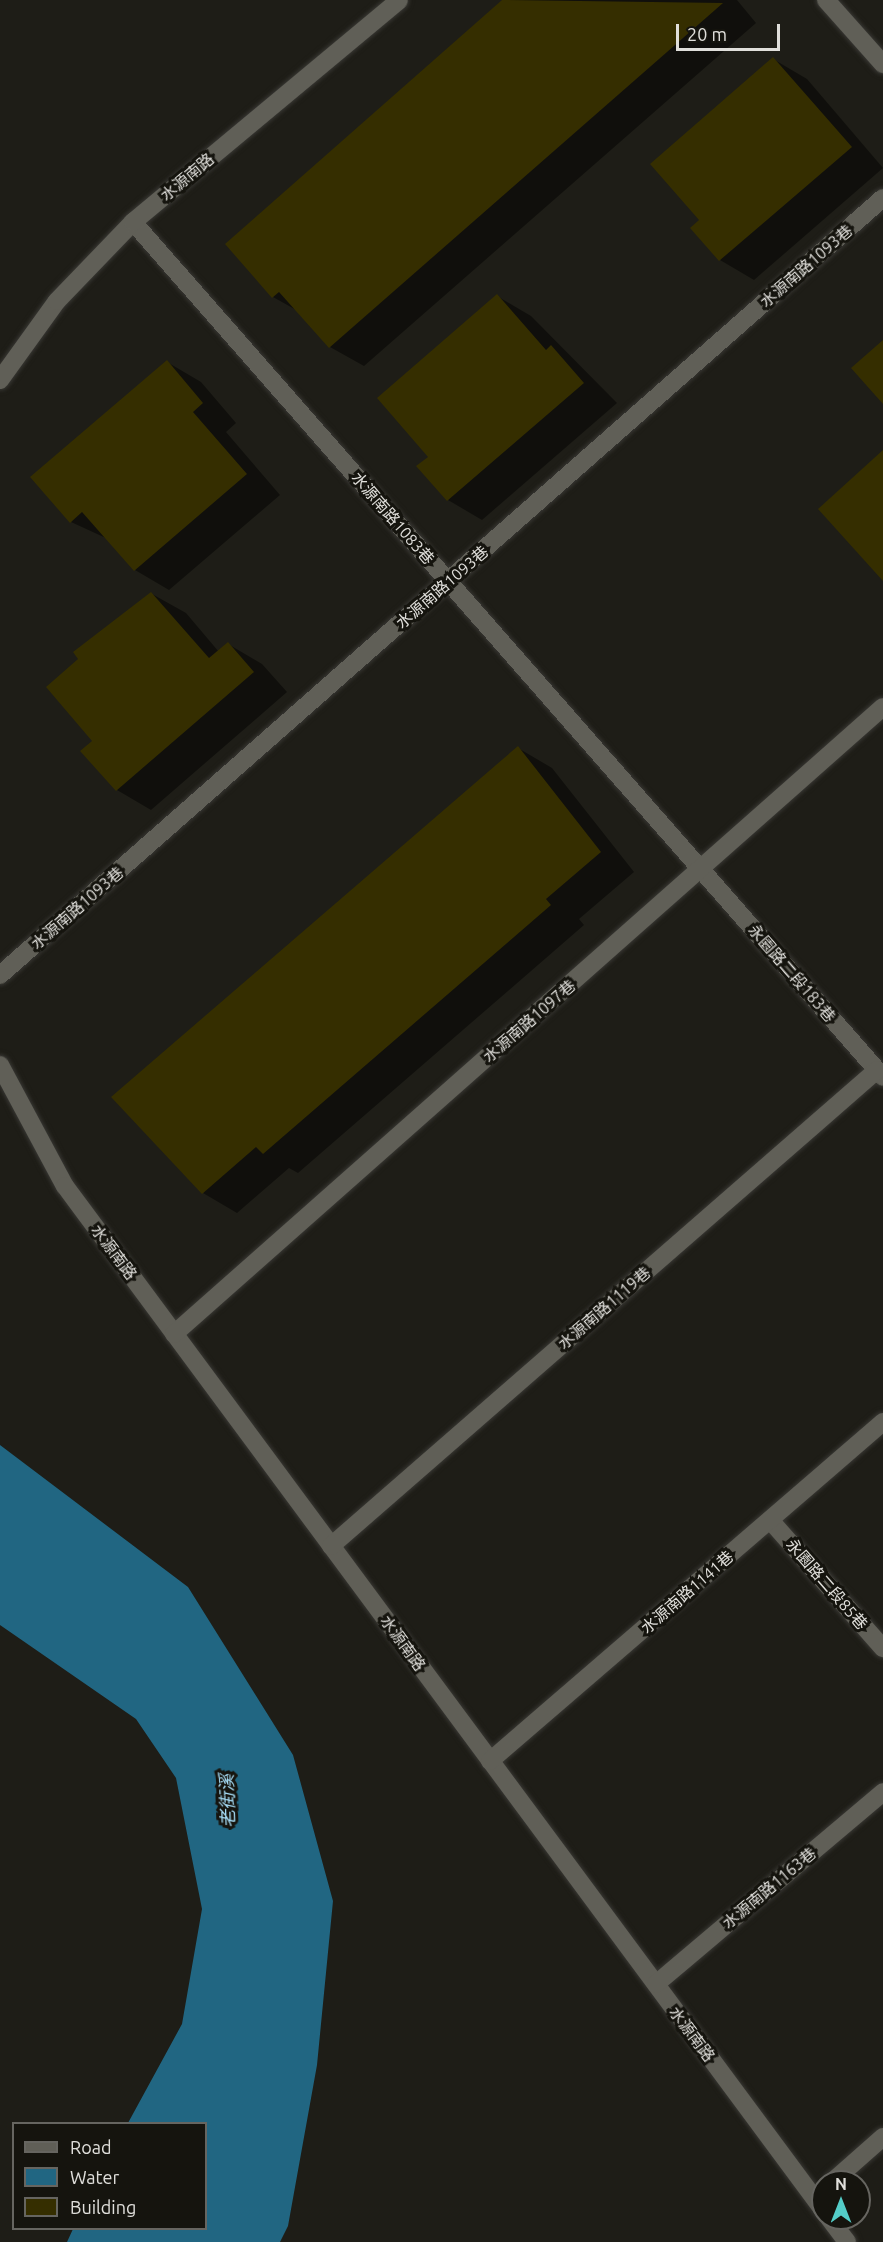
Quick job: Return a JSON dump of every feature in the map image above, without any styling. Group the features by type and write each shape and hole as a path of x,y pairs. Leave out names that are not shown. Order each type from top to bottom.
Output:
{"street":[{"name":"水源南路","path":"0,380 57,301 133,222 399,0"},
{"path":"826,0 883,64"},
{"name":"水源南路1093巷","path":"0,975 883,198"},
{"name":"水源南路1083巷","path":"133,222 700,869"},
{"name":"水源南路1097巷","path":"174,1334 883,707"},
{"name":"永園路二段183巷","path":"700,869 880,1074"},
{"name":"水源南路","path":"0,1065 65,1186 656,1984 811,2187"},
{"name":"水源南路1119巷","path":"331,1546 880,1074"},
{"name":"水源南路1141巷","path":"490,1761 883,1422"},
{"name":"永園路二段85巷","path":"770,1520 883,1648"},
{"name":"水源南路1163巷","path":"656,1984 883,1792"},
{"path":"846,2170 883,2137"}],"water":[{"name":"老街溪","path":"0,1445 188,1587 293,1755 333,1901 317,2065 288,2226 280,2242 67,2242 73,2230 207,2230 207,2122 129,2122 182,2024 202,1909 176,1778 136,1719 0,1625"}],"building":[{"path":"502,0 723,3 329,348 279,292 272,298 225,244"},
{"path":"773,57 852,147 719,261 690,228 699,220 650,164"},
{"path":"497,294 546,350 551,345 584,383 447,501 416,466 428,457 377,398"},
{"path":"883,340 883,404 851,368"},
{"path":"167,360 203,403 193,412 247,474 134,571 82,512 70,523 30,477"},
{"path":"883,450 883,581 818,509"},
{"path":"151,592 209,658 228,642 254,672 116,791 80,751 92,741 46,687 78,659 73,652"},
{"path":"518,746 601,852 546,899 551,905 263,1154 256,1147 202,1194 111,1097"}]}
